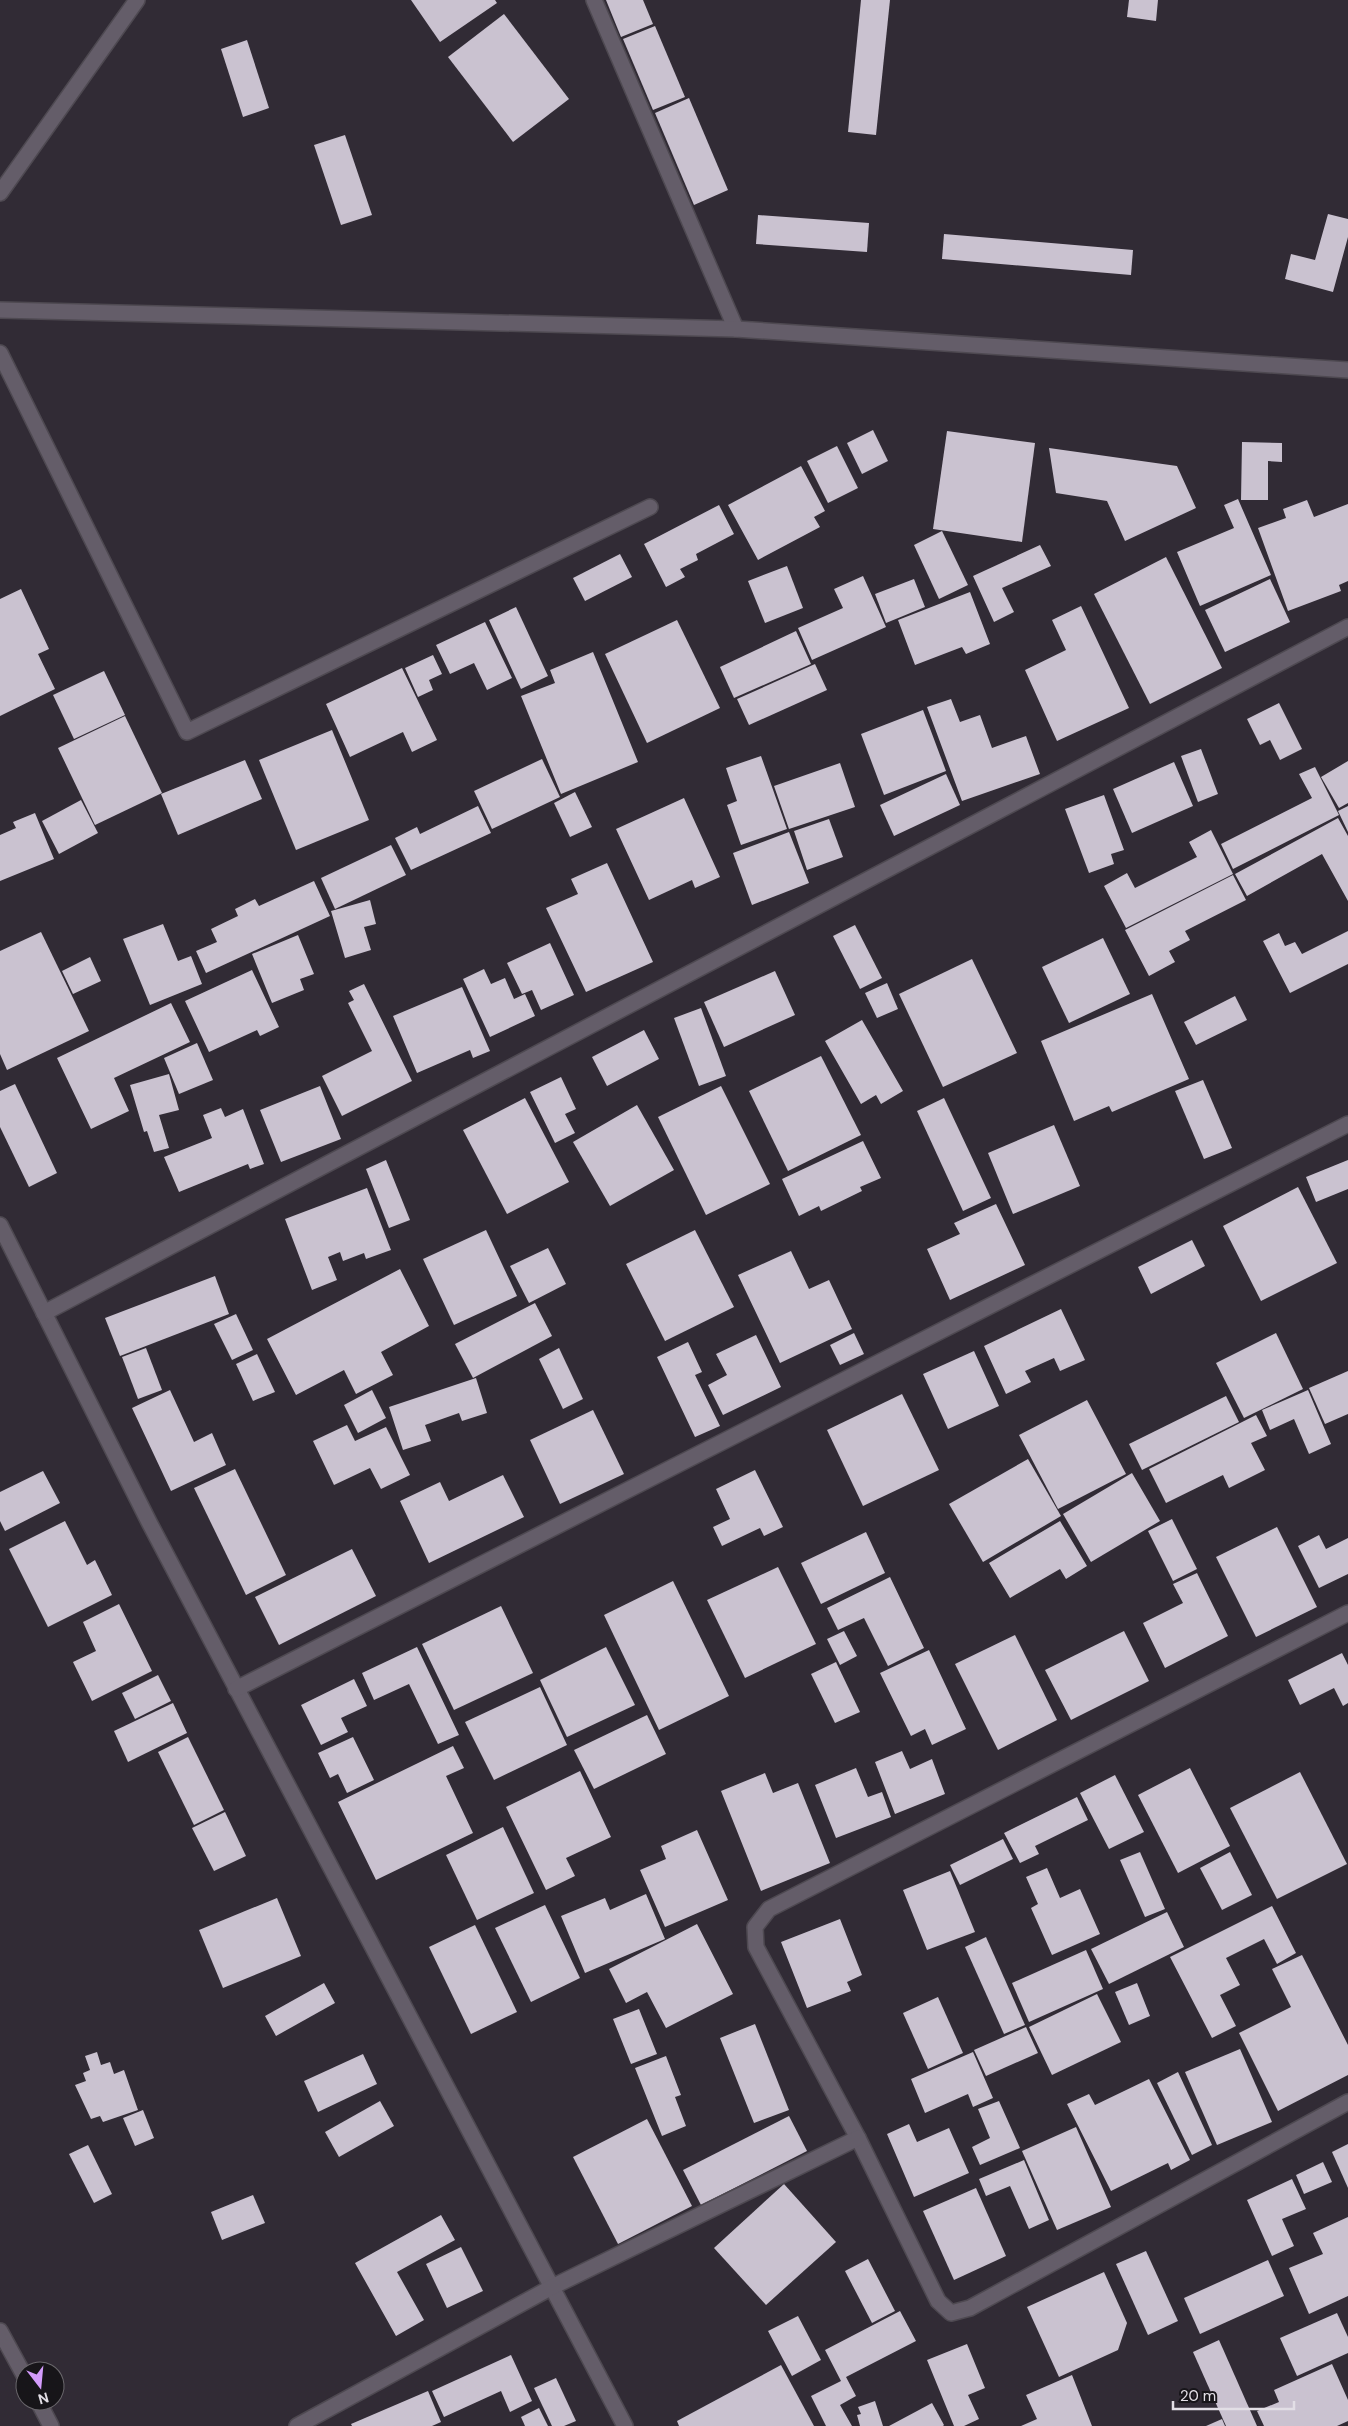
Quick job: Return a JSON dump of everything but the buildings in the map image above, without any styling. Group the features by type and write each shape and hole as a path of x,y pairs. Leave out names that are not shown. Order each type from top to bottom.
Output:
{"street":[{"path":"0,193 138,0"},
{"path":"594,0 736,329"},
{"path":"0,310 736,329 1348,370"},
{"path":"0,353 187,732 650,507"},
{"path":"44,1314 1348,627"},
{"path":"236,1689 1348,1124"},
{"path":"0,1225 236,1689 625,2426"},
{"path":"1348,1613 769,1909 755,1926 756,1947 858,2138 938,2302 952,2313 970,2308 1348,2102"},
{"path":"297,2426 552,2287 858,2138"},
{"path":"0,2330 16,2361"},
{"path":"43,2411 51,2426"}]}
